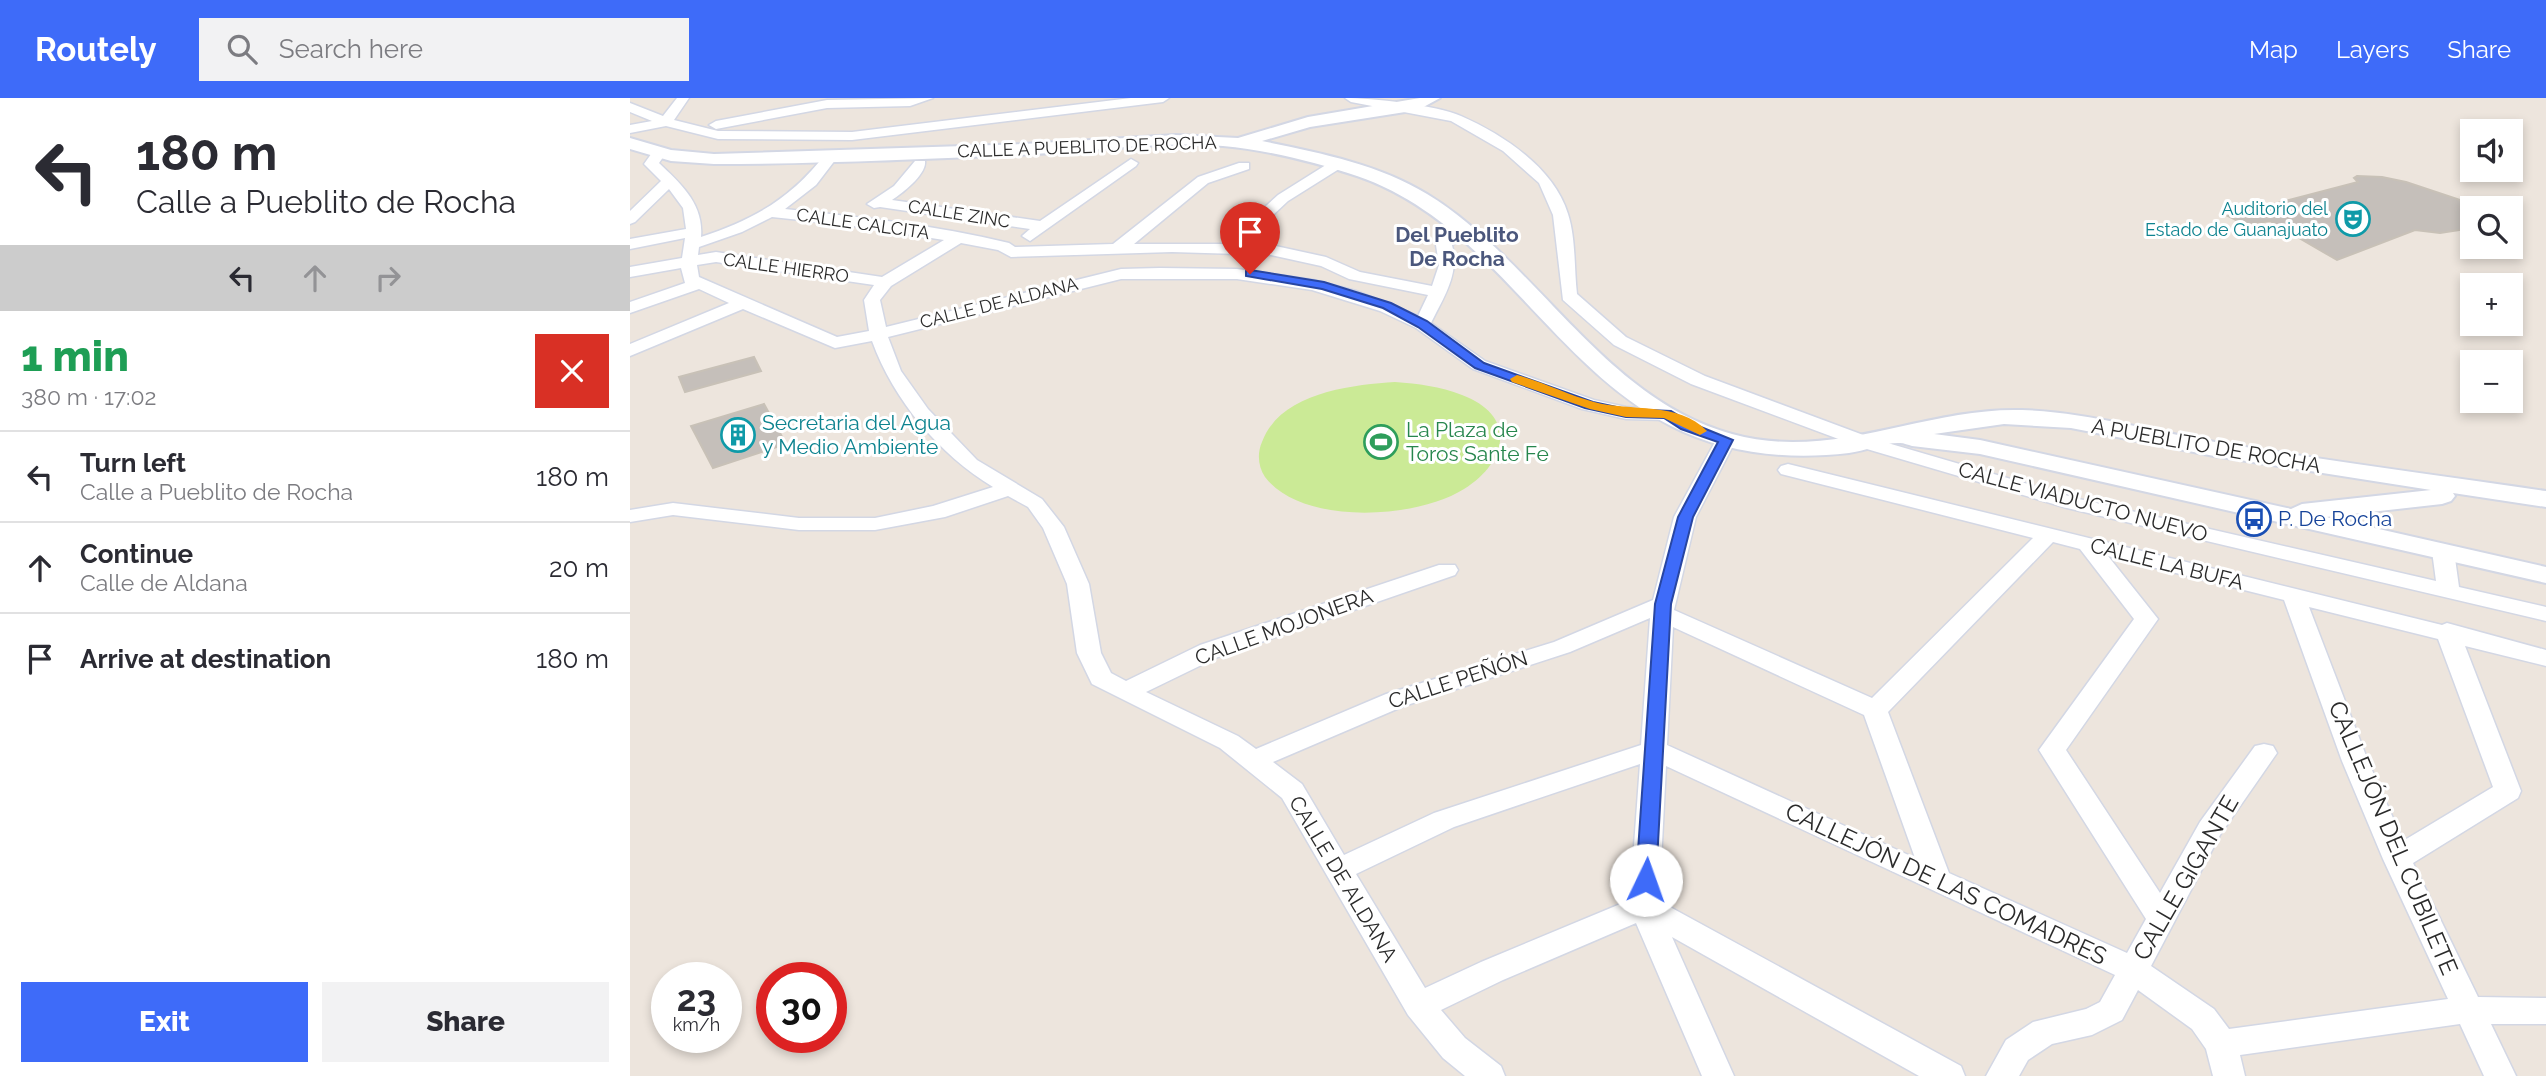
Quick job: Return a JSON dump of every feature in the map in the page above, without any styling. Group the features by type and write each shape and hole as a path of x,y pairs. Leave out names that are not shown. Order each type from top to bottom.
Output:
{"street":[{"path":"630,129 666,122 683,98"},
{"path":"694,128 822,101 895,103 928,98"},
{"path":"630,107 666,122 718,135 852,136 1163,98"},
{"name":"CALLE VIADUCTO NUEVO","path":"1351,98 1455,118 1508,148 1545,181 1560,215 1569,296 1620,341 1698,380 1867,443 2074,504 2546,614"},
{"path":"1242,143 1308,122 1407,107 1433,98"},
{"name":"CALLE A PUEBLITO DE ROCHA","path":"630,144 659,153 731,159 959,152 1181,141 1242,143 1279,150 1399,186 1418,195 1468,234 1626,387 1686,426 1726,440 1788,448 1867,443"},
{"path":"659,153 652,164 688,205 694,223 690,246 691,280 835,343 878,333"},
{"path":"630,272 690,246 714,239 767,212 809,184 832,155"},
{"path":"1011,252 1041,226 1131,163"},
{"path":"847,220 899,189 920,164"},
{"path":"1117,250 1203,180 1244,166"},
{"path":"1230,247 1283,198 1334,166"},
{"path":"630,219 669,181"},
{"name":"CALLE ZINC","path":"878,202 1041,226"},
{"name":"CALLE CALCITA","path":"767,212 847,220 959,237"},
{"path":"1422,324 1450,257 1444,244 1449,239 1468,234"},
{"path":"885,282 959,237"},
{"name":"CALLE DE ALDANA","path":"959,237 1003,246 1011,252 1230,247 1305,256 1355,276 1436,292"},
{"path":"630,244 690,246"},
{"name":"CALLE HIERRO","path":"690,246 716,257 885,282"},
{"name":"CALLE DE ALDANA","path":"1121,274 1156,257 1202,247"},
{"name":"CALLE DE ALDANA","path":"878,333 1121,274 1208,271 1284,278 1324,286 1387,306 1422,324 1479,365 1590,405 1626,413 1667,414"},
{"name":"CALLE DE ALDANA","path":"885,282 872,300 878,333 892,371 921,413 970,464 1035,503 1053,527 1078,584 1089,653 1101,678 1229,741 1292,791 1419,1006 1454,1048 1489,1076"},
{"path":"630,308 698,284"},
{"path":"630,351 742,303"},
{"name":"A PUEBLITO DE ROCHA","path":"1867,443 1967,419 2000,416 2048,418 2232,452 2546,499"},
{"path":"1896,436 1980,447 2546,575"},
{"path":"1718,1076 1644,906 1663,609 1685,517 1726,440"},
{"name":"CALLE LA BUFA","path":"1788,470 2294,597 2447,631 2546,658"},
{"path":"630,516 673,509 799,524 875,524 937,512 1010,488"},
{"path":"2278,514 2487,491"},
{"path":"1875,710 2049,534"},
{"path":"2087,544 2146,619 2052,750 2161,918"},
{"path":"2443,551 2448,590"},
{"name":"CALLE MOJONERA","path":"1125,692 1209,651 1447,570"},
{"name":"CALLEJÓN DEL CUBILETE","path":"2294,597 2355,761 2397,859 2500,1076"},
{"path":"1663,609 1875,710 1938,881"},
{"name":"CALLE PEÑÓN","path":"1254,760 1395,699 1562,647 1663,609"},
{"path":"2397,859 2508,791 2447,631"},
{"path":"1338,870 1444,820 1654,750"},
{"name":"CALLEJÓN DE LAS COMADRES","path":"1654,750 2133,970 2203,1019 2221,1044"},
{"name":"CALLE GIGANTE","path":"2002,1076 2017,1050 2044,1032 2092,1021 2111,1011 2210,829 2264,753"},
{"path":"1419,1006 1492,971 1644,906"},
{"path":"1644,906 1949,1076"},
{"path":"2229,1076 2221,1044 2468,1010 2546,1011"}],"green space":[{"name":"La Plaza de Toros Sante Fe","path":"1395,382 1454,392 1480,404 1492,415 1499,427 1500,440 1490,466 1479,478 1443,499 1418,507 1361,513 1305,504 1282,493 1265,477 1260,464 1260,446 1271,425 1284,412 1300,402 1338,389"}],"building":[{"name":"Auditorio del Estado de Guanajuato","path":"2382,177 2460,200 2460,230 2440,233 2415,230 2337,260 2270,221 2246,225 2228,216 2358,182 2354,178"},
{"name":"Secretaria del Agua y Medio Ambiente","path":"754,357 761,371 685,392 679,377"},
{"name":"Secretaria del Agua y Medio Ambiente","path":"764,404 786,444 713,468 691,426"}],"slow traffic":[{"path":"1517,379 1590,405 1626,413 1667,414 1700,431"}],"place":[{"name":"Auditorio del Estado de Guanajuato","path":"2353,219"},
{"name":"Secretaria del Agua y Medio Ambiente","path":"738,435"},
{"name":"La Plaza de Toros Sante Fe","path":"1381,442"},
{"name":"P. De Rocha","path":"2254,519"}],"district":[{"name":"Del Pueblito De Rocha","path":"1457,247"}],"route":[{"path":"1250,274 1324,286 1387,306 1422,324 1479,365 1590,405 1626,413 1667,414 1686,426 1726,440 1685,517 1663,604 1646,880"}]}
